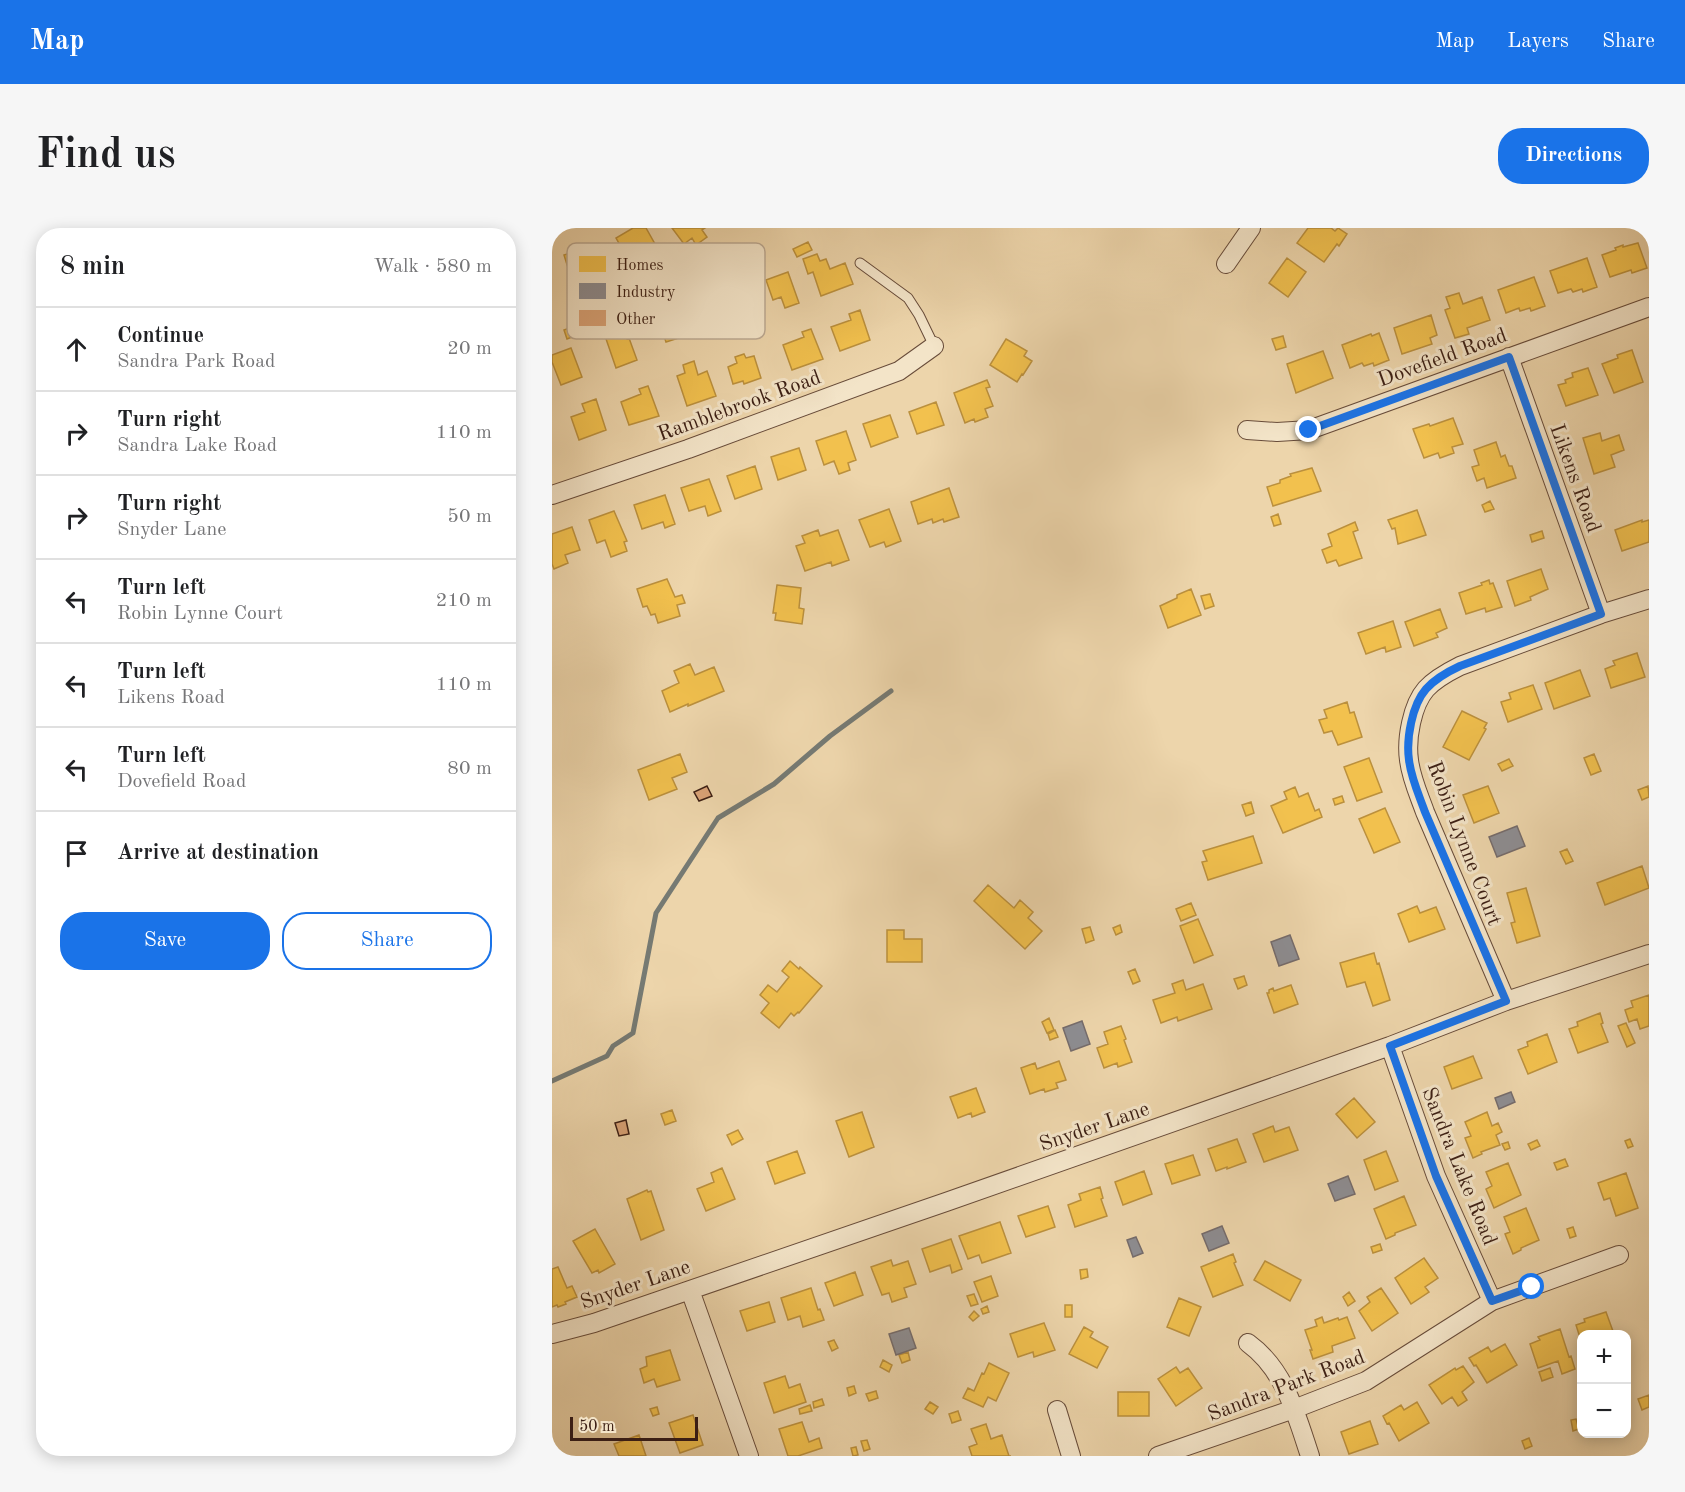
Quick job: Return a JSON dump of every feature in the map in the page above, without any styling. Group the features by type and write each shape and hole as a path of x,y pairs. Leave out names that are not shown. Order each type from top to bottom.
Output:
{"street":[{"path":"1226,264 1251,228"},
{"name":"Dovefield Road","path":"1247,430 1277,432 1309,430 1649,308"},
{"name":"Ramblebrook Road","path":"552,495 688,449 899,371 934,346"},
{"name":"Likens Road","path":"1509,357 1601,614"},
{"name":"Robin Lynne Court","path":"1506,1001 1415,784 1409,761 1408,745 1418,702 1425,690 1444,673 1601,614 1649,599"},
{"name":"Snyder Lane","path":"552,1334 594,1323 938,1205 1390,1046 1506,1001 1649,954"},
{"name":"Sandra Lake Road","path":"1390,1046 1436,1176 1492,1301"},
{"name":"Sandra Park Road","path":"1158,1456 1294,1409 1366,1381 1492,1301 1619,1255"},
{"path":"690,1290 749,1456"},
{"path":"1248,1343 1267,1359 1276,1372 1294,1409 1310,1456"},
{"path":"1057,1410 1071,1456"}],"lane":[{"path":"860,263 908,298 934,346"}],"building: Homes":[{"path":"633,228 646,228 654,243 619,243 616,238"},
{"path":"672,228 705,228 702,230 707,237 699,243 695,243 692,238 683,243"},
{"path":"1308,228 1331,228 1335,231 1338,228 1347,234 1324,262 1297,243"},
{"path":"808,242 812,250 797,257 793,249"},
{"path":"1638,243 1647,268 1632,273 1631,270 1610,277 1602,255 1623,245 1623,247"},
{"path":"817,254 820,261 826,259 830,269 845,263 853,284 821,296 813,272 808,274 803,259"},
{"path":"1287,258 1306,272 1288,297 1269,283"},
{"path":"1587,258 1597,287 1583,292 1582,289 1573,292 1571,289 1558,293 1550,271"},
{"path":"788,272 799,303 785,308 781,297 773,300 766,280"},
{"path":"1534,277 1545,306 1531,311 1530,308 1520,311 1519,308 1506,313 1498,290"},
{"path":"1459,293 1463,304 1482,297 1490,320 1467,328 1469,334 1455,338 1445,310 1450,308 1446,297"},
{"path":"860,310 870,340 840,351 831,327 851,320 849,314"},
{"path":"1431,315 1437,335 1430,338 1432,344 1402,354 1394,328"},
{"path":"811,329 823,359 792,370 783,345 804,337 802,332"},
{"path":"1379,333 1389,360 1374,366 1373,363 1364,366 1362,363 1350,368 1342,345"},
{"path":"1283,336 1286,347 1276,350 1272,339"},
{"path":"606,339 629,339 637,360 616,368"},
{"path":"1006,339 1027,351 1024,356 1032,361 1017,382 990,365"},
{"path":"571,348 582,377 561,385 552,362 552,355"},
{"path":"1632,350 1643,382 1614,393 1602,364 1618,358 1617,355"},
{"path":"1323,351 1333,378 1296,393 1287,364"},
{"path":"744,354 746,358 754,356 761,378 744,384 743,381 733,384 728,367 737,363 735,357"},
{"path":"694,361 698,375 707,371 716,396 687,406 677,376 685,373 683,365"},
{"path":"1588,368 1598,395 1566,406 1558,385 1566,383 1565,380 1573,377 1572,373"},
{"path":"987,380 990,387 986,388 993,406 985,409 988,417 965,423 954,393"},
{"path":"648,386 659,416 629,425 621,402 641,394 639,389"},
{"path":"596,399 606,430 579,440 571,417 585,412 582,404"},
{"path":"936,402 944,425 917,434 909,412"},
{"path":"890,415 898,437 871,447 863,424"},
{"path":"1453,418 1463,444 1452,447 1454,453 1440,458 1438,453 1424,458 1413,429"},
{"path":"846,431 856,460 848,463 850,470 839,474 834,461 824,465 816,441"},
{"path":"1600,433 1602,441 1619,435 1624,450 1611,455 1615,467 1594,474 1583,438"},
{"path":"1496,442 1501,457 1505,455 1516,478 1487,488 1484,478 1477,481 1472,467 1479,465 1474,450"},
{"path":"799,448 806,470 778,480 771,457"},
{"path":"755,466 762,489 735,499 727,476"},
{"path":"1312,468 1321,491 1273,506 1267,487 1280,483 1280,480 1291,476 1290,474"},
{"path":"709,479 721,511 708,516 705,506 689,511 681,488"},
{"path":"949,488 959,517 933,523 932,519 918,524 911,502"},
{"path":"665,495 675,524 665,528 663,522 642,529 634,505"},
{"path":"1490,501 1494,509 1485,512 1482,505"},
{"path":"889,509 901,541 886,547 884,542 870,547 859,520"},
{"path":"1417,510 1426,535 1398,544 1395,528 1392,529 1388,520"},
{"path":"614,511 627,541 624,542 627,551 611,557 605,540 597,543 589,520"},
{"path":"1278,514 1281,524 1274,526 1271,517"},
{"path":"1642,520 1642,522 1649,520 1649,542 1622,551 1615,530"},
{"path":"1355,522 1358,530 1353,532 1362,558 1339,566 1336,560 1327,563 1322,550 1332,546 1328,534"},
{"path":"572,527 580,550 565,555 568,563 554,569 552,534"},
{"path":"818,530 820,536 838,530 849,560 832,566 831,562 805,571 796,546 805,543 802,536"},
{"path":"1542,531 1544,538 1532,542 1530,535"},
{"path":"1541,569 1548,589 1530,597 1531,600 1515,606 1507,581"},
{"path":"667,579 675,597 682,595 685,603 677,605 680,616 658,623 655,614 651,615 647,606 643,607 637,589"},
{"path":"1489,580 1490,584 1493,583 1502,607 1486,612 1485,608 1466,614 1459,593 1482,585 1481,583"},
{"path":"777,585 801,588 799,608 804,609 802,624 775,620 776,613 773,613"},
{"path":"1191,589 1201,615 1168,628 1160,606"},
{"path":"1210,594 1214,606 1205,609 1201,596"},
{"path":"1440,609 1447,628 1436,633 1438,637 1414,646 1405,622"},
{"path":"1393,621 1401,647 1386,652 1385,647 1366,654 1358,633"},
{"path":"1637,653 1645,677 1611,688 1605,669 1615,665 1613,661"},
{"path":"690,664 695,675 714,667 724,691 670,712 662,691 679,683 674,671"},
{"path":"1580,670 1590,696 1554,709 1545,683"},
{"path":"1533,685 1542,709 1508,722 1501,702 1511,699 1509,693"},
{"path":"1347,702 1350,713 1354,712 1362,737 1338,745 1332,731 1324,733 1319,720 1327,718 1324,710"},
{"path":"1462,711 1487,723 1469,760 1443,747"},
{"path":"680,754 687,772 672,778 677,789 649,800 638,770"},
{"path":"1594,754 1601,771 1591,775 1584,758"},
{"path":"1369,758 1382,792 1357,801 1344,767"},
{"path":"1509,759 1513,766 1502,771 1498,764"},
{"path":"1488,786 1499,813 1474,823 1463,795"},
{"path":"1648,786 1649,797 1642,800 1638,790"},
{"path":"1295,787 1299,797 1308,793 1315,811 1319,809 1322,817 1283,833 1271,806 1287,799 1284,792"},
{"path":"1342,796 1344,802 1335,805 1333,799"},
{"path":"1251,802 1254,813 1246,816 1242,805"},
{"path":"1385,808 1400,842 1374,853 1359,819"},
{"path":"1253,836 1262,863 1208,880 1202,862 1207,861 1203,851"},
{"path":"1567,849 1573,861 1566,864 1560,852"},
{"path":"1642,866 1649,888 1605,905 1597,883"},
{"path":"988,885 1014,908 1020,900 1033,912 1028,918 1042,931 1025,949 974,901"},
{"path":"1526,888 1540,936 1517,943 1511,923 1515,922 1507,893"},
{"path":"1191,903 1196,915 1181,921 1176,909"},
{"path":"1417,906 1420,913 1436,907 1445,929 1409,942 1398,914"},
{"path":"1198,919 1213,955 1194,963 1180,926"},
{"path":"1120,925 1122,932 1116,935 1113,928"},
{"path":"1090,927 1094,940 1086,943 1082,929"},
{"path":"887,930 904,930 904,939 922,939 922,962 887,962"},
{"path":"1374,953 1390,1000 1373,1006 1365,982 1347,987 1340,963"},
{"path":"790,961 822,986 799,1013 794,1016 791,1013 779,1028 761,1013 769,1003 760,995 768,985 777,992 789,977 782,971"},
{"path":"1135,969 1140,981 1133,984 1128,972"},
{"path":"1244,976 1247,985 1238,989 1234,979"},
{"path":"1183,980 1186,990 1203,984 1212,1009 1178,1021 1177,1017 1161,1023 1153,1000 1175,993 1172,984"},
{"path":"1291,985 1298,1004 1274,1013 1267,993 1273,988 1274,991"},
{"path":"1649,995 1649,1026 1640,1029 1637,1019 1629,1022 1625,1010 1633,1007 1631,1001"},
{"path":"1600,1013 1603,1023 1601,1024 1608,1042 1578,1053 1569,1029 1578,1026 1577,1022"},
{"path":"1049,1018 1054,1030 1047,1033 1042,1022"},
{"path":"1626,1023 1635,1043 1627,1047 1618,1026"},
{"path":"1121,1026 1132,1062 1118,1067 1117,1063 1104,1068 1097,1048 1108,1044 1104,1032"},
{"path":"1055,1030 1058,1037 1050,1040 1048,1034"},
{"path":"1547,1034 1557,1062 1528,1074 1518,1050 1528,1046 1527,1042"},
{"path":"1473,1056 1482,1078 1452,1089 1444,1067"},
{"path":"1059,1061 1066,1080 1056,1083 1058,1088 1045,1092 1044,1089 1030,1094 1021,1068 1035,1063 1037,1069"},
{"path":"976,1088 985,1112 972,1117 971,1113 958,1118 950,1097"},
{"path":"1354,1098 1375,1122 1357,1138 1336,1114"},
{"path":"672,1110 676,1121 665,1125 661,1114"},
{"path":"862,1112 874,1147 849,1157 836,1121"},
{"path":"1487,1112 1492,1126 1498,1123 1502,1132 1496,1135 1500,1145 1481,1152 1482,1154 1473,1158 1465,1138 1471,1136 1465,1122"},
{"path":"1273,1126 1275,1132 1289,1127 1298,1150 1264,1162 1253,1134"},
{"path":"738,1130 743,1139 732,1145 727,1135"},
{"path":"1237,1139 1246,1162 1216,1171 1208,1149"},
{"path":"1630,1139 1633,1146 1628,1148 1625,1141"},
{"path":"1537,1140 1540,1146 1531,1150 1528,1144"},
{"path":"1508,1142 1510,1148 1505,1150 1502,1144"},
{"path":"797,1151 805,1173 775,1184 767,1162"},
{"path":"1386,1151 1398,1181 1375,1190 1364,1160"},
{"path":"1193,1155 1200,1175 1172,1184 1165,1164"},
{"path":"1565,1159 1568,1166 1557,1170 1554,1163"},
{"path":"1508,1163 1521,1195 1494,1208 1486,1189 1492,1186 1486,1172"},
{"path":"722,1168 735,1199 706,1211 697,1189 714,1182 711,1173"},
{"path":"1144,1171 1152,1194 1123,1205 1115,1182"},
{"path":"1626,1173 1638,1208 1616,1216 1610,1198 1604,1200 1598,1183"},
{"path":"1100,1187 1103,1198 1101,1199 1107,1216 1075,1227 1068,1205 1081,1200 1079,1194"},
{"path":"647,1190 651,1191 664,1230 641,1240 627,1199"},
{"path":"1404,1196 1416,1225 1386,1239 1374,1209"},
{"path":"1048,1206 1055,1227 1026,1237 1018,1216"},
{"path":"1526,1208 1539,1240 1513,1254 1505,1234 1510,1232 1504,1217"},
{"path":"1000,1222 1011,1253 982,1263 979,1255 968,1259 959,1236"},
{"path":"1573,1227 1576,1236 1570,1238 1567,1229"},
{"path":"595,1229 615,1264 599,1273 598,1270 592,1273 573,1241"},
{"path":"951,1239 962,1269 952,1273 950,1265 930,1272 922,1249"},
{"path":"1380,1244 1382,1250 1373,1253 1371,1247"},
{"path":"1233,1254 1236,1262 1234,1263 1243,1285 1213,1297 1201,1267"},
{"path":"1424,1258 1438,1278 1425,1287 1429,1292 1411,1304 1395,1278"},
{"path":"891,1260 893,1266 908,1261 916,1284 904,1288 907,1297 892,1302 889,1293 882,1295 871,1267"},
{"path":"1265,1261 1301,1280 1290,1301 1254,1280"},
{"path":"558,1267 567,1288 572,1286 577,1297 565,1302 566,1304 552,1307 552,1269"},
{"path":"1087,1269 1088,1277 1081,1279 1080,1270"},
{"path":"855,1272 863,1295 834,1306 825,1283"},
{"path":"991,1276 998,1296 982,1302 974,1282"},
{"path":"811,1288 824,1320 803,1327 800,1316 788,1320 781,1298"},
{"path":"1381,1288 1398,1313 1372,1331 1359,1311 1370,1302 1367,1297"},
{"path":"1349,1292 1355,1301 1348,1306 1343,1297"},
{"path":"974,1294 978,1304 971,1306 967,1296"},
{"path":"1179,1298 1201,1307 1189,1336 1167,1327"},
{"path":"769,1302 775,1322 747,1331 740,1311"},
{"path":"1065,1305 1072,1305 1072,1317 1065,1317"},
{"path":"987,1306 989,1312 983,1314 981,1309"},
{"path":"974,1311 979,1316 973,1321 969,1317"},
{"path":"1606,1312 1613,1330 1578,1330 1576,1325 1585,1322 1584,1319"},
{"path":"1322,1317 1324,1323 1347,1317 1355,1338 1332,1346 1333,1352 1313,1359 1305,1330 1317,1326 1315,1320"},
{"path":"1044,1323 1055,1350 1034,1357 1033,1352 1018,1357 1010,1334"},
{"path":"1084,1327 1093,1332 1090,1337 1108,1347 1097,1368 1069,1354"},
{"path":"1560,1329 1575,1369 1562,1374 1558,1361 1538,1368 1530,1344 1540,1340 1538,1337"},
{"path":"834,1340 838,1348 832,1351 828,1342"},
{"path":"1505,1344 1517,1365 1487,1383 1469,1358 1488,1347 1491,1352"},
{"path":"670,1350 680,1380 657,1387 654,1379 644,1383 640,1369 647,1366 646,1357"},
{"path":"908,1352 910,1360 902,1363 899,1355"},
{"path":"883,1360 892,1365 889,1372 880,1367"},
{"path":"989,1363 1009,1373 996,1401 988,1397 983,1407 963,1398 968,1388 974,1391"},
{"path":"1463,1366 1474,1382 1462,1392 1467,1400 1458,1406 1452,1397 1442,1404 1429,1385 1455,1368 1456,1370"},
{"path":"1176,1367 1180,1373 1188,1368 1202,1388 1176,1406 1158,1379"},
{"path":"1550,1368 1553,1377 1542,1381 1539,1372"},
{"path":"785,1376 789,1388 800,1384 806,1402 774,1413 764,1383"},
{"path":"854,1386 856,1393 849,1396 847,1388"},
{"path":"876,1391 878,1398 869,1401 866,1394"},
{"path":"1118,1392 1149,1392 1149,1416 1118,1416"},
{"path":"1649,1395 1649,1407 1642,1410 1638,1399"},
{"path":"822,1399 824,1405 814,1408 813,1402"},
{"path":"930,1402 938,1407 933,1414 925,1409"},
{"path":"1417,1402 1429,1423 1399,1441 1383,1416 1401,1405 1404,1410"},
{"path":"810,1405 812,1411 800,1414 799,1409"},
{"path":"657,1407 659,1414 653,1416 650,1409"},
{"path":"958,1411 961,1420 952,1423 949,1414"},
{"path":"693,1415 703,1445 680,1453 669,1423"},
{"path":"1576,1419 1577,1430 1573,1431 1571,1420"},
{"path":"1370,1421 1378,1444 1349,1454 1341,1432"},
{"path":"802,1422 809,1442 819,1438 822,1448 798,1456 788,1456 779,1429"},
{"path":"986,1424 991,1439 1002,1435 1009,1456 972,1456 969,1447 977,1444 971,1429"},
{"path":"639,1435 646,1456 619,1456 614,1444"},
{"path":"1529,1438 1532,1446 1525,1449 1522,1441"},
{"path":"867,1440 870,1449 864,1451 861,1441"},
{"path":"856,1447 858,1455 853,1456 851,1448"}],"building: Industry":[{"path":"1517,826 1525,846 1497,857 1489,837"},
{"path":"1290,935 1299,959 1279,966 1271,942"},
{"path":"1082,1021 1090,1044 1071,1051 1063,1028"},
{"path":"1511,1092 1515,1102 1499,1109 1495,1098"},
{"path":"1348,1176 1355,1194 1335,1201 1328,1184"},
{"path":"1222,1226 1229,1243 1209,1251 1202,1234"},
{"path":"1136,1237 1143,1253 1133,1257 1127,1240"},
{"path":"909,1328 916,1348 896,1355 889,1334"}],"building: Other":[{"path":"707,786 712,796 699,801 694,792"},
{"path":"626,1120 629,1134 619,1136 615,1123"}],"waterway":[{"path":"552,1081 607,1056 613,1046 633,1033 656,913 718,818 774,784 830,736 891,691"}],"route":[{"path":"1309,430 1509,357 1601,614 1444,673 1425,690 1418,702 1408,745 1409,761 1425,812 1506,1001 1390,1046 1436,1176 1492,1301 1532,1287"}]}
